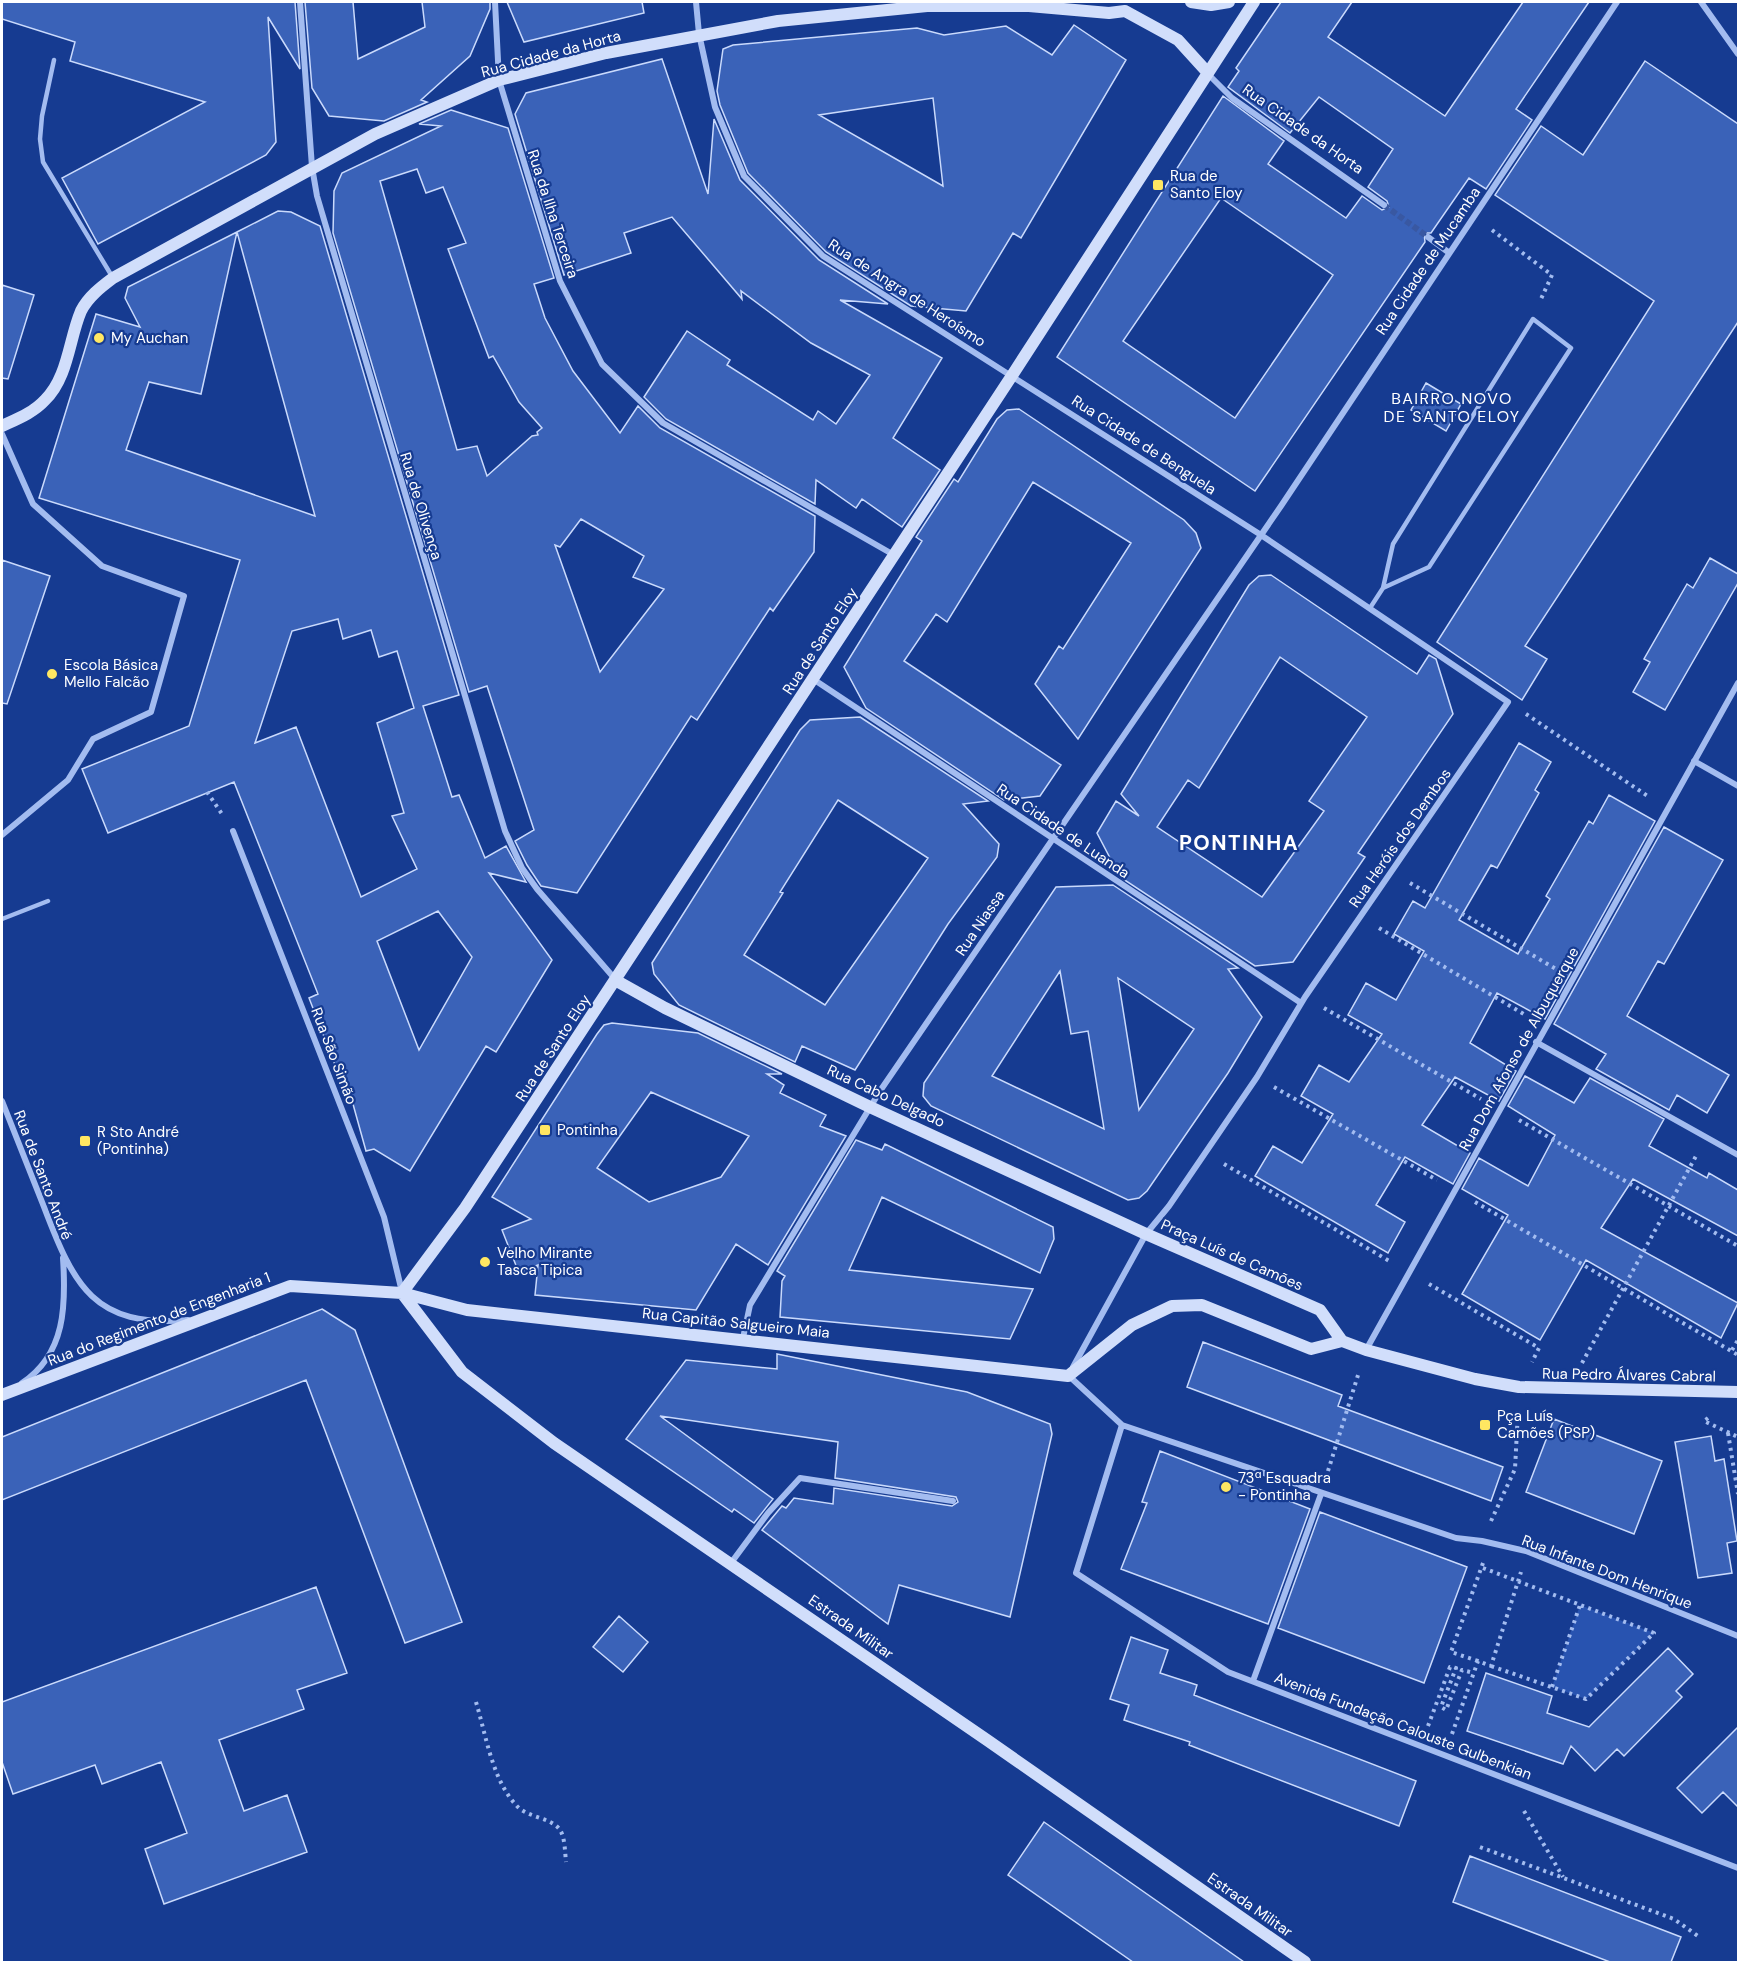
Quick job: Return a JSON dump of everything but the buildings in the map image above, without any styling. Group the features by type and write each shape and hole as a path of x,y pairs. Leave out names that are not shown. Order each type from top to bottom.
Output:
{"main road":[{"path":"1191,2 1211,4 1229,2"},
{"name":"Rua de Santo Eloy","path":"402,1293 465,1208 1013,374 1254,2"},
{"name":"Rua Cidade da Horta","path":"2,426 32,412 47,399 58,380 82,309 95,292 113,278 375,134 499,81 606,53 778,21 927,4 1029,6 1109,13 1128,6"},
{"path":"1128,6 1178,40 1208,73"},
{"name":"Rua Cabo Delgado","path":"615,980 665,1008 870,1107 1146,1234"},
{"name":"Praça Luís de Camões","path":"1146,1234 1320,1310 1342,1341"},
{"name":"Rua do Regimento de Engenharia 1","path":"2,1395 290,1286 402,1293"},
{"name":"Rua Capitão Salgueiro Maia","path":"402,1293 467,1310 743,1338 1068,1376"},
{"name":"Estrada Militar","path":"402,1293 462,1372 554,1443 731,1563 1305,1962"},
{"path":"1068,1376 1132,1325 1172,1306 1202,1305 1311,1349 1342,1341 1366,1350 1475,1379 1520,1387"},
{"name":"Rua Pedro Álvares Cabral","path":"1520,1387 1567,1390 1738,1392"}],"street":[{"name":"Rua de Olivença","path":"300,2 312,167 317,196 505,831 522,868 537,889 615,980"},
{"name":"Rua da Ilha Terceira","path":"495,2 499,81 561,281 602,364 663,423 894,555"},
{"name":"Rua de Angra de Heroísmo","path":"696,2 699,34 715,107 744,176 823,256 1013,374"},
{"name":"Rua Cidade de Mucamba","path":"1261,535 1617,2"},
{"path":"1701,2 1738,54"},
{"name":"Rua Cidade da Horta","path":"1208,73 1232,98 1384,205"},
{"path":"1428,237 1448,252"},
{"name":"Rua Cidade de Benguela","path":"1013,374 1261,535"},
{"path":"2,434 33,504 102,566 184,596 150,712 93,740 68,780 2,835"},
{"path":"1261,535 1508,702"},
{"name":"Rua Niassa","path":"743,1338 750,1305 870,1107 1261,535"},
{"name":"Rua Cidade de Luanda","path":"813,679 1301,1003"},
{"name":"Rua Dom Afonso de Albuquerque","path":"1366,1350 1738,683"},
{"name":"Rua Heróis dos Dembos","path":"1146,1234 1169,1206 1257,1077 1301,1003 1508,702"},
{"path":"1694,761 1738,786"},
{"name":"Rua São Simão","path":"233,831 384,1217 402,1293"},
{"path":"1536,1042 1738,1155"},
{"name":"Rua de Santo André","path":"2,1101 63,1257 81,1286 96,1301 135,1319 175,1321 212,1314"},
{"name":"Praça Luís de Camões","path":"1068,1376 1146,1234"},
{"name":"Rua de Santo André","path":"2,1395 30,1378 42,1366 56,1343 64,1310 63,1257"},
{"path":"1068,1376 1122,1425"},
{"name":"Rua Infante Dom Henrique","path":"1122,1425 1456,1538 1526,1551 1738,1636"},
{"name":"Avenida Fundação Calouste Gulbenkian","path":"1122,1425 1076,1573 1228,1672 1738,1868"},
{"path":"731,1563 768,1513 800,1478 953,1501"},
{"path":"1253,1681 1321,1494"}],"lane":[{"path":"54,60 42,116 40,139 43,162 113,278"},
{"path":"1370,608 1383,588 1393,544 1533,319 1571,348 1429,567 1383,588"},
{"path":"2,919 48,901"}],"path":[{"path":"1473,215 1552,275 1533,319"},
{"path":"1508,702 1667,810"},
{"path":"1391,872 1572,979"},
{"path":"1360,917 1545,1026"},
{"path":"1257,1077 1738,1355"},
{"path":"1567,1390 1706,1137"},
{"path":"1732,1350 1738,1340"},
{"path":"1321,1494 1366,1350"},
{"path":"1483,1568 1654,1633 1586,1699 1451,1652 1483,1568 1482,1541 1515,1469 1520,1387"},
{"path":"1728,1433 1738,1494"},
{"path":"1491,1666 1526,1551"},
{"path":"1552,1687 1580,1605"},
{"path":"1444,1755 1478,1661"},
{"path":"1420,1746 1450,1667 1456,1668 1441,1707 1446,1710 1462,1670 1474,1673"},
{"path":"476,1702 500,1779 516,1805 529,1816 554,1825 561,1831 566,1862"},
{"path":"1506,1779 1563,1878"},
{"path":"1480,1847 1674,1919 1698,1936"}],"shaded area":[{"path":"1580,1605 1654,1633 1586,1699 1552,1687"}],"tunnel":[{"path":"1384,205 1428,237"}],"place":[{"name":"Rua de Santo Eloy","path":"1158,185"},
{"name":"My Auchan","path":"99,338"},
{"name":"Escola Básica Mello Falcão","path":"52,674"},
{"name":"Pontinha","path":"545,1130"},
{"name":"R Sto André (Pontinha)","path":"85,1141"},
{"name":"Velho Mirante Tasca Tipica","path":"485,1262"},
{"name":"Pça Luís Camões (PSP)","path":"1485,1425"},
{"name":"73ª Esquadra - Pontinha","path":"1226,1487"}],"district":[{"name":"BAIRRO NOVO DE SANTO ELOY","path":"1452,407"},
{"name":"PONTINHA","path":"1239,843"}]}
